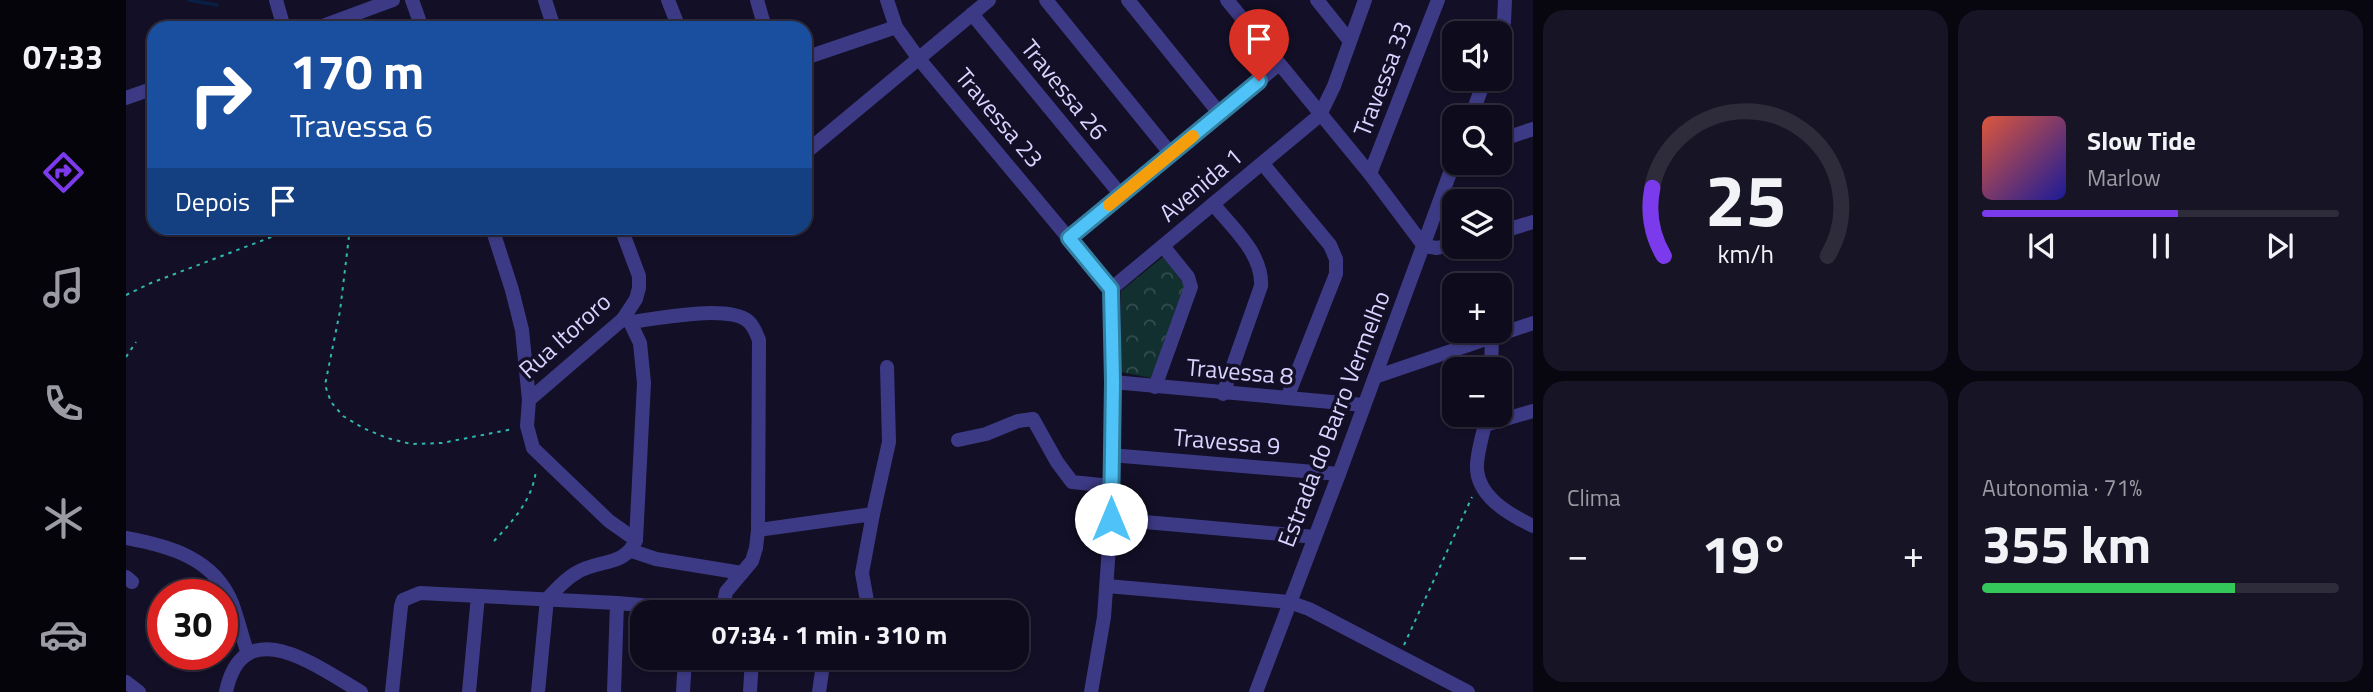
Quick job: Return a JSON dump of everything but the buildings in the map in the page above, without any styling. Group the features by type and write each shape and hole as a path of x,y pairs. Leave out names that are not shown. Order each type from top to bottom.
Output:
{"street":[{"path":"276,0 282,21"},
{"path":"336,21 393,0"},
{"path":"412,0 420,21"},
{"path":"545,0 552,21"},
{"path":"668,0 676,21"},
{"path":"757,0 763,21"},
{"path":"812,56 895,27 887,0"},
{"path":"812,147 989,0"},
{"path":"1046,0 1171,155"},
{"path":"1128,0 1220,114"},
{"path":"1227,0 1370,174 1424,246 1442,247"},
{"path":"1317,0 1349,40"},
{"path":"1320,115 1334,86 1365,0"},
{"name":"Travessa 33","path":"1370,174 1438,0"},
{"path":"1504,21 1505,0"},
{"name":"Travessa 26","path":"972,14 1121,195"},
{"name":"Travessa 23","path":"895,27 1111,289"},
{"path":"1069,238 1279,64"},
{"path":"126,98 147,90"},
{"name":"Avenida 1","path":"1111,289 1320,115"},
{"path":"1512,136 1533,130"},
{"path":"1263,163 1330,246 1336,259 1336,274 1287,398"},
{"name":"Estrada do Barro Vermelho","path":"1258,691 1449,175"},
{"path":"1213,204 1252,253 1262,274 1261,286 1223,394"},
{"path":"1512,228 1533,222"},
{"path":"494,235 522,330 529,400 527,426 533,448 634,545 656,559 742,573"},
{"name":"Rua Itororo","path":"529,400 627,320 636,299 639,276 624,235"},
{"path":"1155,387 1191,287 1188,277 1163,247"},
{"path":"1091,692 1100,647 1111,519 1111,289"},
{"path":"538,692 547,599 575,573 616,559 634,545 644,383 640,343 627,320 734,314 747,320 759,340 756,548 752,561 726,592 725,600"},
{"path":"1512,330 1533,323"},
{"path":"1375,377 1472,343"},
{"path":"867,600 862,573 889,442 887,367"},
{"name":"Travessa 8","path":"1113,382 1364,405"},
{"path":"1512,415 1533,411"},
{"path":"958,440 986,434 1017,421 1033,419 1057,462 1072,482 1111,486"},
{"path":"1485,427 1477,464 1479,484 1501,506 1533,526"},
{"name":"Travessa 9","path":"1110,455 1339,474"},
{"path":"1518,519 1533,512"},
{"path":"758,530 873,514"},
{"path":"1111,519 1315,537"},
{"path":"126,538 158,544 187,554 208,569 231,600 248,654"},
{"path":"1107,586 1289,602 1309,609 1468,692"},
{"path":"392,692 403,600 410,595 420,593 630,604"},
{"path":"469,692 478,596"},
{"path":"614,692 617,603"},
{"path":"226,692 235,667 248,654 267,648 283,649 301,657 360,692"},
{"path":"683,692 684,670"},
{"path":"750,692 751,670"},
{"path":"819,692 822,670"},
{"path":"126,682 139,692"}],"path":[{"path":"126,295 277,235"},
{"path":"349,235 340,311 325,385 331,402 343,416 387,438 411,443 442,443 527,426"},
{"path":"126,357 136,342"},
{"path":"494,541 516,518 531,489 536,474 533,448"},
{"path":"1400,655 1479,484"}],"green space":[{"path":"1164,256 1186,287 1151,378 1121,372 1121,291"}],"waterway":[{"path":"189,0 217,5"}],"slow traffic":[{"path":"1109,205 1193,136"}],"route":[{"path":"1111,519 1111,289 1069,238 1259,81"}]}
